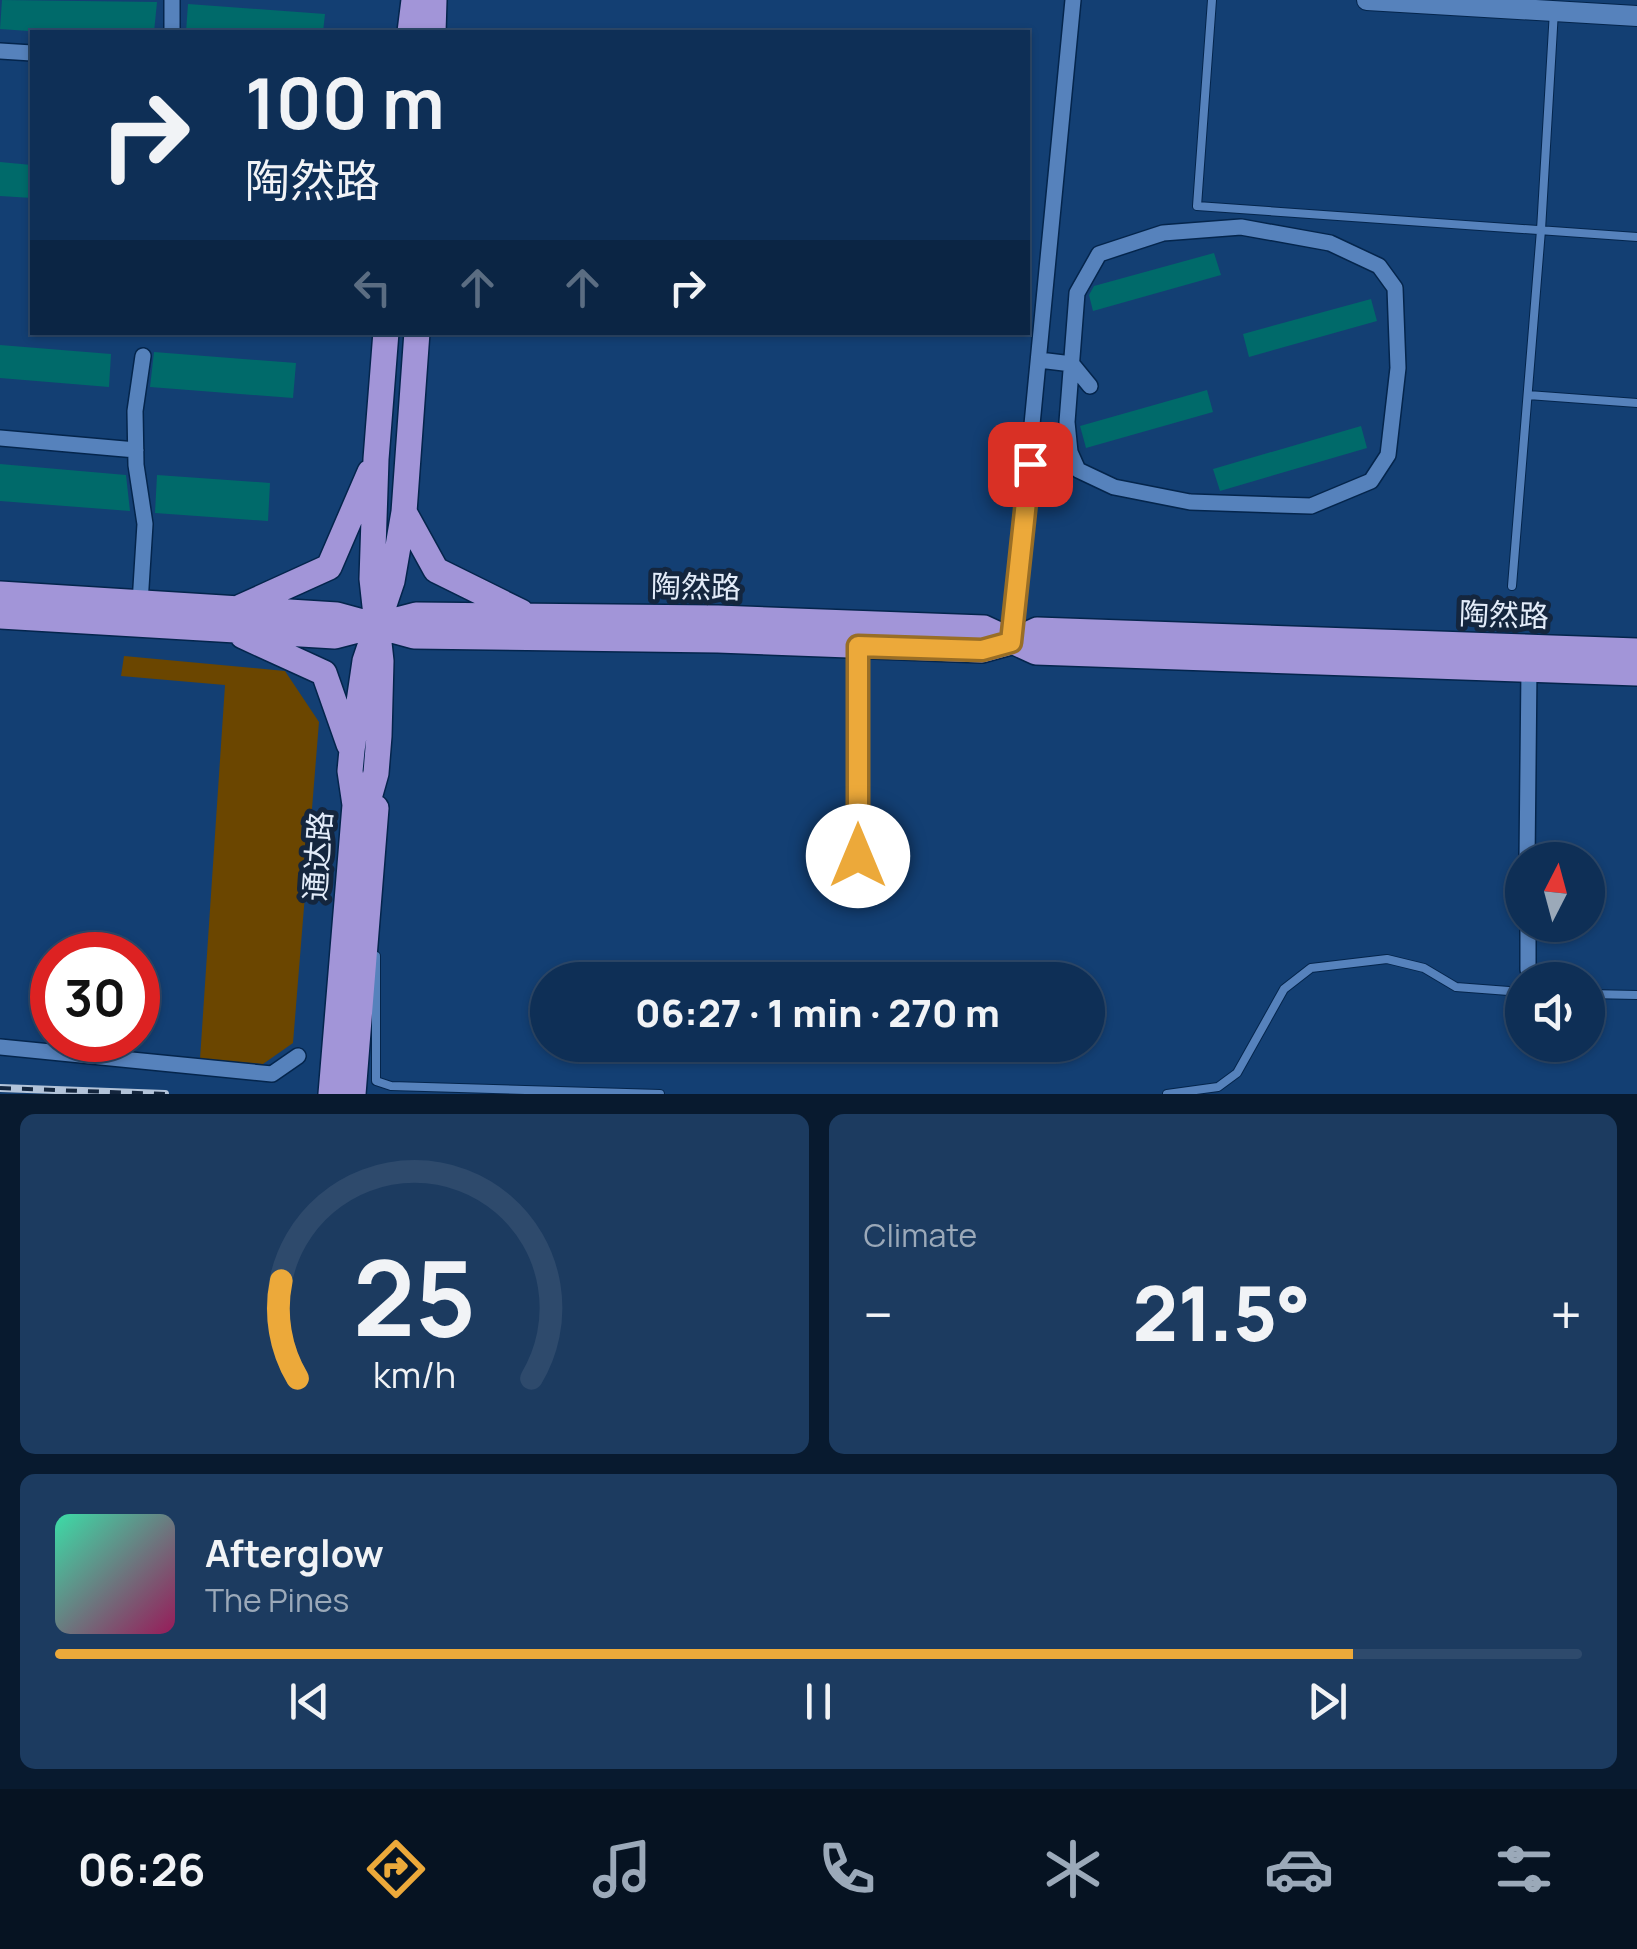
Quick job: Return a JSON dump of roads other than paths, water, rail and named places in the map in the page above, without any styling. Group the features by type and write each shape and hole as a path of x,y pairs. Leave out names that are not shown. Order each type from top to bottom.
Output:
{"main road":[{"path":"410,30 414,0"},
{"path":"433,30 434,0"},
{"name":"通达路","path":"378,626 372,579 386,335"},
{"name":"通达路","path":"331,1094 365,660 392,581 404,512 417,335"},
{"path":"233,619 329,567 376,459"},
{"path":"404,512 436,570 530,616"},
{"name":"陶然路","path":"0,594 140,602 233,619"},
{"name":"陶然路","path":"0,616 233,619 337,614 414,636 718,640 982,650 1038,630 1637,651"},
{"name":"陶然路","path":"378,626 416,615 730,618 984,628 1036,652 1637,673"},
{"path":"233,619 324,672 376,809 353,1094"},
{"path":"319,1094 341,807 359,765"},
{"name":"通达路","path":"344,1094 366,805 359,765"}],"street":[{"path":"172,0 172,30"},
{"path":"1011,642 1073,0"},
{"path":"1367,0 1637,16"},
{"path":"0,50 30,53"},
{"path":"1072,364 1067,422 1070,452 1078,470 1114,487 1190,502 1312,506 1371,481 1388,455 1398,368 1395,288 1379,266 1330,242 1241,227 1163,233 1099,254 1077,293 1072,364 1090,386"},
{"path":"140,602 145,524 135,411 143,356"},
{"path":"1039,360 1072,364"},
{"path":"0,438 136,450"},
{"path":"858,646 858,892"},
{"path":"1527,842 1529,669"},
{"path":"0,1047 272,1074 298,1056"}],"lane":[{"path":"1212,0 1197,206 1637,237"},
{"path":"1512,586 1554,11"},
{"path":"1528,395 1637,403"},
{"path":"376,809 376,932"},
{"path":"376,950 376,1081 392,1086 660,1094"},
{"path":"1166,1094 1218,1087 1237,1073 1284,989 1310,968 1387,959 1424,968 1456,987 1505,991"},
{"path":"1605,994 1637,995"}],"railway":[{"path":"0,1088 165,1094"}]}
